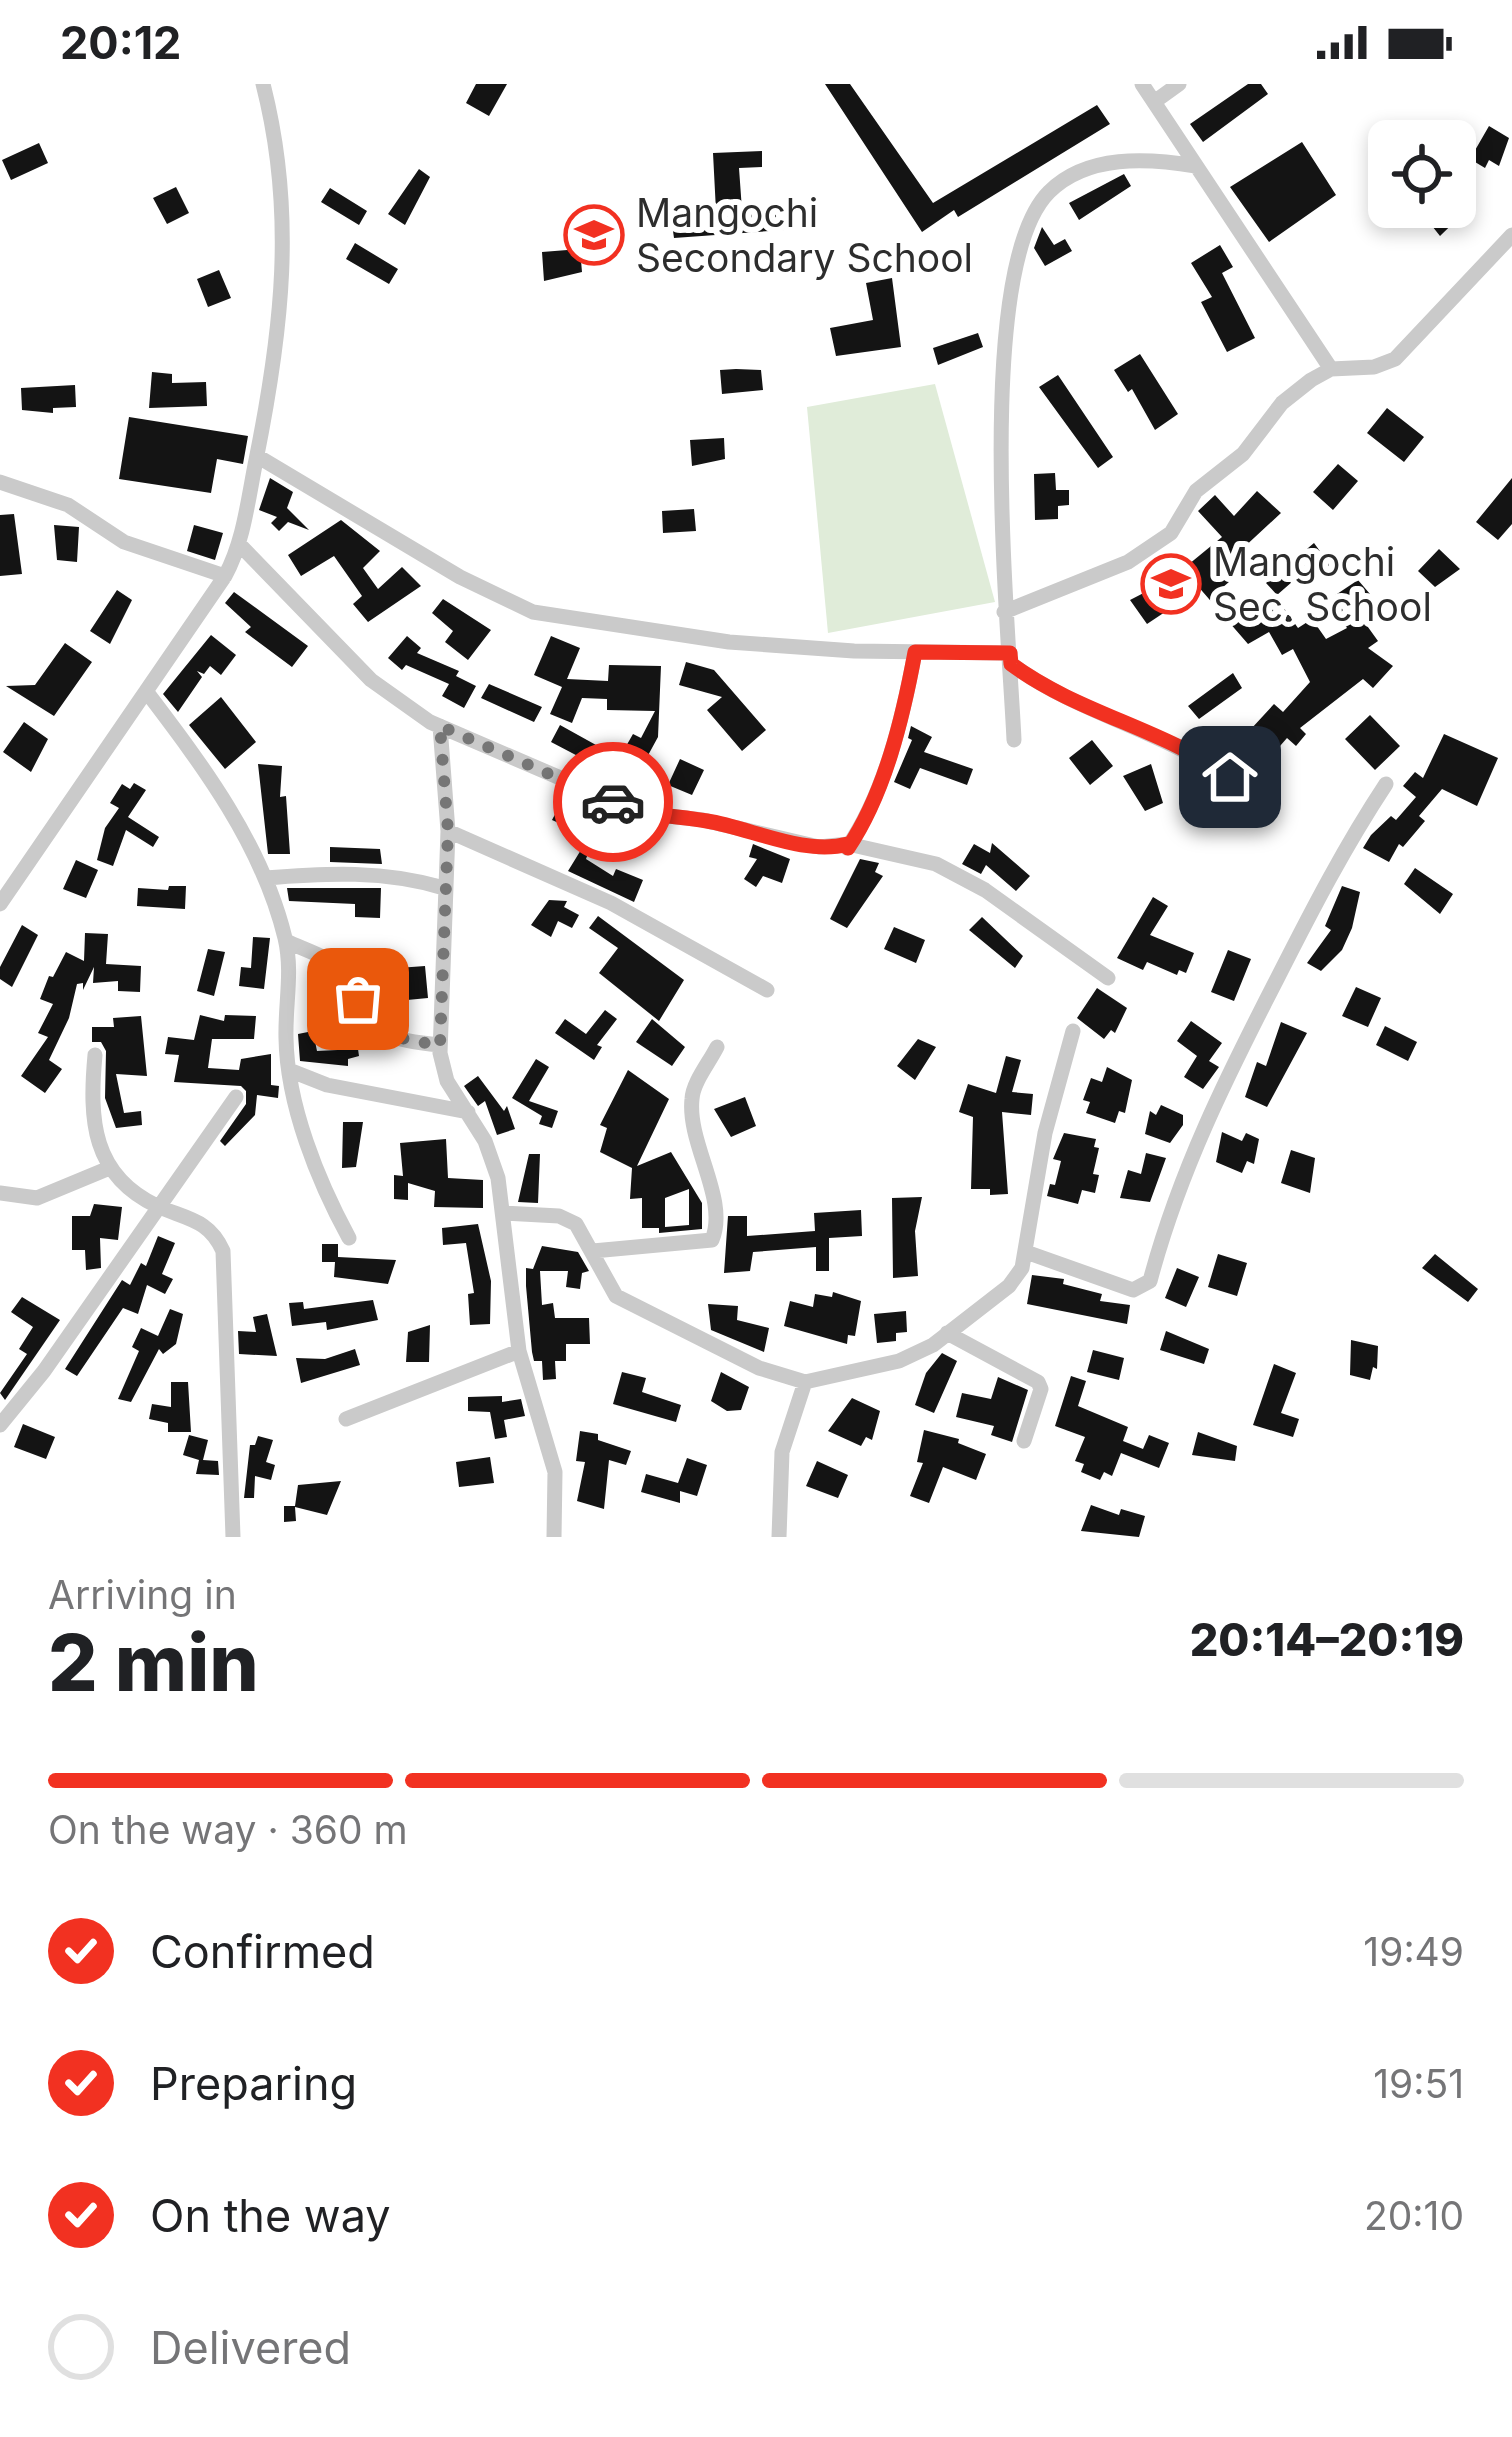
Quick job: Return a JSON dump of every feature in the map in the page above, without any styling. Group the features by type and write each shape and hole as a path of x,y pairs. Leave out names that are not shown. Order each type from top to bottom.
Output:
{"street":[{"path":"0,904 225,576 239,544 278,346 286,262 281,166 263,84"},
{"path":"1142,84 1331,369"},
{"path":"1154,102 1179,84"},
{"path":"1014,740 1004,612 1001,459 1012,280 1020,239 1048,192 1091,166 1163,161 1196,166"},
{"path":"1004,612 1147,550 1171,533 1196,491 1243,454 1282,403 1331,369 1374,368 1402,354 1512,236"},
{"path":"257,455 500,599 533,612 729,642 1011,658 1072,703 1196,754 1255,800"},
{"path":"0,482 68,505 117,539 225,576"},
{"path":"239,544 371,680 440,726 626,808 819,847 848,844 848,848"},
{"path":"848,848 862,826 887,758 915,652"},
{"path":"146,691 236,820 266,878 286,941 290,1070 328,1199 349,1238"},
{"path":"440,726 448,831 440,1046 447,1081 485,1142 503,1213 519,1351 555,1472 554,1537"},
{"path":"1026,1252 1133,1290 1150,1281 1173,1197 1203,1125 1341,852 1386,784"},
{"path":"448,831 611,903 767,990"},
{"path":"848,848 914,856 958,874 1108,978"},
{"path":"266,878 342,872 413,879 444,888"},
{"path":"286,941 344,972 381,1034 440,1046"},
{"path":"503,1213 559,1216 576,1224 616,1296 759,1368 805,1382 899,1360 946,1333 1009,1286 1026,1252 1045,1133 1073,1031"},
{"path":"592,1251 712,1240 716,1223 706,1168 692,1139 692,1094 717,1047"},
{"path":"94,1055 95,1119 107,1169 157,1205 204,1224 218,1240 226,1264 223,1371 233,1537"},
{"path":"290,1070 327,1084 468,1112"},
{"path":"0,1425 44,1371 236,1097"},
{"path":"0,1193 37,1198 107,1169"},
{"path":"946,1333 1038,1382 1024,1442"},
{"path":"346,1419 519,1351"},
{"path":"778,1537 782,1452 805,1382"}],"green space":[{"path":"935,384 995,602 828,633 807,407"}],"building":[{"path":"476,84 507,84 489,116 466,103"},
{"path":"825,84 850,84 933,203 1097,105 1110,124 958,217 954,210 922,232"},
{"path":"1248,84 1261,84 1268,94 1203,142 1190,124"},
{"path":"1489,126 1509,138 1499,166 1489,160 1485,168 1476,163 1476,149"},
{"path":"1302,142 1336,195 1269,242 1230,187"},
{"path":"39,143 48,163 11,180 2,160"},
{"path":"762,151 762,167 739,168 742,210 782,206 784,230 674,238 671,217 716,211 713,153"},
{"path":"419,169 430,177 405,225 388,214"},
{"path":"1124,174 1131,186 1079,220 1069,203"},
{"path":"176,187 189,213 167,224 153,198"},
{"path":"330,188 367,211 359,225 321,202"},
{"path":"1042,227 1054,245 1065,239 1072,251 1045,266 1034,248"},
{"path":"355,243 398,269 389,284 346,259"},
{"path":"1220,245 1233,267 1222,273 1255,338 1227,352 1201,302 1212,297 1191,263"},
{"path":"580,249 582,272 544,281 542,252"},
{"path":"219,270 231,298 208,307 197,279"},
{"path":"892,278 901,347 836,356 830,328 873,320 866,283"},
{"path":"978,333 983,347 938,365 933,348"},
{"path":"1140,354 1178,414 1155,430 1132,389 1128,392 1114,370"},
{"path":"720,370 761,370 763,390 722,394"},
{"path":"152,372 172,374 172,383 206,382 207,406 149,408"},
{"path":"1058,375 1113,457 1098,468 1039,387"},
{"path":"75,385 76,407 53,408 53,413 22,410 21,388"},
{"path":"1387,408 1424,437 1404,462 1367,433"},
{"path":"129,417 248,436 243,464 217,459 211,493 119,479"},
{"path":"724,438 725,459 692,466 690,440"},
{"path":"1338,464 1358,481 1333,510 1313,492"},
{"path":"1055,473 1056,490 1069,490 1069,505 1058,506 1058,519 1035,520 1034,474"},
{"path":"270,478 293,492 287,508 309,530 288,522 279,531 271,523 277,517 259,510"},
{"path":"1512,478 1512,524 1498,540 1476,522"},
{"path":"1257,491 1281,513 1227,563 1237,575 1222,588 1255,622 1281,604 1298,628 1312,619 1326,639 1347,628 1328,600 1358,580 1376,601 1360,616 1378,641 1368,648 1393,666 1373,688 1363,679 1300,728 1306,734 1296,746 1287,738 1280,746 1251,729 1274,704 1283,712 1310,682 1293,649 1282,655 1269,632 1248,644 1183,569 1222,537 1198,511 1215,495 1234,516"},
{"path":"694,509 696,531 663,533 662,511"},
{"path":"14,514 22,574 0,576 0,515"},
{"path":"341,520 380,551 363,568 378,589 402,567 421,586 368,622 353,604 362,596 334,556 301,576 288,555"},
{"path":"54,525 79,527 77,562 57,560"},
{"path":"194,525 223,533 215,560 187,551"},
{"path":"1314,543 1330,565 1306,583 1300,575 1277,595 1266,583"},
{"path":"1439,549 1460,569 1435,587 1418,571"},
{"path":"1163,583 1177,604 1147,624 1130,600"},
{"path":"117,590 132,600 110,644 90,631"},
{"path":"234,592 308,646 292,667 245,632 251,627 225,603"},
{"path":"443,599 491,630 468,660 445,642 453,631 432,613"},
{"path":"211,635 236,655 221,675 210,666 204,674 197,671 202,677 178,712 163,694"},
{"path":"407,636 421,648 417,653 459,671 456,676 476,686 464,708 442,696 449,684 406,665 402,670 388,658"},
{"path":"551,636 580,648 567,679 608,681 609,665 661,666 658,737 646,759 625,748 633,734 641,738 655,711 607,710 607,699 582,698 572,723 550,714 562,687 534,675"},
{"path":"65,643 92,662 54,716 6,686 35,685"},
{"path":"686,662 714,670 766,730 742,751 707,710 722,697 679,685"},
{"path":"1233,673 1242,688 1199,719 1188,706"},
{"path":"489,684 542,707 534,722 481,698"},
{"path":"221,697 256,742 225,769 189,725"},
{"path":"1370,715 1400,746 1375,770 1345,739"},
{"path":"24,722 48,739 31,772 3,752"},
{"path":"560,725 623,760 614,775 551,742"},
{"path":"911,726 932,737 924,752 973,769 967,785 920,768 910,789 894,782 912,740 908,738"},
{"path":"1444,734 1498,758 1477,806 1442,789 1419,816 1425,821 1403,847 1399,844 1389,862 1363,848 1371,835 1391,816 1396,820 1416,797 1403,786 1415,772 1423,778"},
{"path":"1092,740 1113,766 1090,785 1069,758"},
{"path":"680,759 704,770 692,795 668,785"},
{"path":"258,764 282,766 280,797 286,796 290,854 268,854"},
{"path":"1151,764 1163,803 1145,811 1123,776"},
{"path":"134,783 146,790 128,817 159,837 153,847 126,830 113,866 97,860 105,828 119,808 110,803 122,784 130,789"},
{"path":"562,801 614,828 606,844 552,820"},
{"path":"992,843 1030,876 1016,891 986,865 981,874 962,864 974,844 990,853"},
{"path":"753,844 790,859 782,883 763,876 756,887 744,879 757,859 749,857"},
{"path":"584,845 590,848 586,859 613,876 616,869 643,880 634,902 568,871"},
{"path":"330,847 380,849 382,864 330,862"},
{"path":"860,859 879,863 875,872 883,876 847,928 830,919"},
{"path":"76,860 98,870 86,898 63,889"},
{"path":"1415,868 1453,894 1440,914 1404,884"},
{"path":"169,886 186,886 185,909 137,906 138,888 168,890"},
{"path":"1342,886 1360,892 1352,928 1342,950 1321,971 1307,963 1331,930 1325,926"},
{"path":"287,888 381,888 380,918 355,917 355,904 289,901"},
{"path":"1153,897 1168,906 1150,935 1194,953 1186,973 1179,970 1177,975 1147,962 1143,970 1117,958"},
{"path":"549,900 567,901 564,907 579,915 572,928 558,921 551,937 531,925"},
{"path":"598,916 684,980 659,1021 599,973 618,948 589,928"},
{"path":"982,917 1023,956 1015,968 969,930"},
{"path":"22,925 38,935 12,987 0,979 0,967"},
{"path":"894,927 925,940 916,963 884,949"},
{"path":"85,933 108,934 106,964 141,966 140,992 118,991 118,981 93,983 94,967 83,990 83,983 77,984 69,1018 49,1060 62,1069 45,1093 21,1076 48,1037 38,1033 53,1004 40,999 66,952 84,961"},
{"path":"253,937 270,938 264,989 239,986 241,967 251,968"},
{"path":"208,949 225,952 214,996 197,991"},
{"path":"1228,950 1251,959 1234,1001 1211,992"},
{"path":"425,966 428,998 407,1000 406,984 396,985 398,968"},
{"path":"1356,987 1381,998 1368,1027 1342,1016"},
{"path":"1097,988 1127,1008 1115,1033 1111,1030 1104,1039 1077,1018"},
{"path":"605,1010 617,1019 597,1045 602,1047 594,1060 555,1033 565,1019 586,1034"},
{"path":"200,1015 224,1021 225,1015 256,1016 254,1039 212,1039 208,1068 239,1070 241,1059 271,1054 271,1085 279,1086 278,1098 257,1095 255,1115 225,1146 220,1141 246,1104 246,1091 241,1086 174,1082 179,1055 165,1054 168,1037 194,1040"},
{"path":"141,1016 147,1076 116,1074 124,1113 141,1111 142,1125 116,1128 105,1098 106,1051 101,1042 92,1042 92,1027 114,1027 113,1018"},
{"path":"652,1019 685,1047 672,1066 636,1042"},
{"path":"1191,1021 1222,1043 1209,1061 1219,1067 1203,1089 1184,1077 1197,1056 1177,1041"},
{"path":"1281,1022 1307,1033 1267,1107 1245,1097 1257,1062 1266,1066"},
{"path":"1385,1026 1417,1042 1408,1061 1376,1045"},
{"path":"313,1031 317,1051 358,1049 359,1056 348,1059 348,1066 300,1061 298,1034"},
{"path":"918,1039 936,1047 915,1080 897,1066"},
{"path":"1006,1056 1021,1060 1012,1092 1033,1094 1031,1115 1002,1112 1008,1194 990,1195 990,1189 971,1189 973,1117 959,1112 968,1084 996,1093"},
{"path":"536,1059 549,1067 529,1101 558,1111 552,1128 539,1124 542,1116 512,1098"},
{"path":"1107,1067 1132,1080 1125,1113 1119,1111 1115,1123 1086,1113 1090,1102 1083,1100 1091,1078 1102,1082"},
{"path":"628,1070 669,1099 637,1166 671,1152 702,1203 702,1229 659,1233 659,1228 642,1228 642,1198 630,1199 632,1168 600,1152 607,1128 600,1125","holes":["689,1189 689,1225 665,1227 665,1198"]},
{"path":"478,1076 504,1111 507,1106 515,1129 497,1135 485,1101 478,1106 464,1086"},
{"path":"745,1097 756,1126 731,1137 714,1109"},
{"path":"1161,1105 1183,1115 1183,1125 1170,1143 1145,1134 1150,1111 1156,1115"},
{"path":"343,1122 363,1122 356,1167 342,1168"},
{"path":"1222,1132 1242,1141 1246,1133 1259,1139 1254,1164 1247,1161 1242,1173 1216,1162"},
{"path":"1064,1133 1096,1139 1094,1147 1099,1148 1093,1174 1099,1175 1095,1193 1082,1190 1078,1204 1047,1196 1050,1184 1055,1185 1061,1161 1053,1159"},
{"path":"446,1139 448,1178 483,1180 483,1208 434,1207 435,1191 408,1183 408,1200 394,1199 394,1175 403,1176 400,1143"},
{"path":"1291,1150 1315,1158 1310,1193 1281,1183"},
{"path":"1146,1153 1166,1158 1150,1202 1120,1198 1128,1170 1141,1174"},
{"path":"529,1154 540,1154 538,1203 518,1202"},
{"path":"922,1197 915,1231 918,1276 893,1278 892,1198"},
{"path":"94,1204 122,1207 118,1240 100,1238 101,1268 86,1270 85,1250 72,1250 72,1216 90,1216"},
{"path":"861,1210 862,1236 829,1238 829,1271 816,1271 816,1247 753,1252 750,1271 724,1273 728,1216 747,1216 747,1236 815,1231 814,1213"},
{"path":"478,1224 491,1281 490,1324 470,1325 468,1294 474,1293 466,1243 443,1245 442,1228"},
{"path":"158,1236 175,1243 162,1274 173,1279 165,1294 147,1285 138,1314 123,1308 77,1376 65,1369 122,1280 130,1285 141,1263 146,1266"},
{"path":"322,1244 338,1244 338,1257 396,1260 388,1284 334,1277 335,1262 322,1262"},
{"path":"542,1246 578,1252 589,1271 582,1273 580,1289 566,1287 568,1271 540,1271 542,1305 553,1303 555,1318 589,1318 590,1344 566,1344 566,1361 555,1361 556,1379 543,1380 542,1361 534,1361 532,1352 526,1286 526,1268 533,1269"},
{"path":"1218,1254 1247,1263 1237,1296 1208,1287"},
{"path":"1435,1254 1478,1289 1468,1302 1422,1268"},
{"path":"1177,1268 1199,1277 1186,1307 1165,1298"},
{"path":"1032,1275 1064,1279 1063,1284 1102,1294 1100,1301 1130,1305 1127,1324 1027,1304"},
{"path":"833,1292 861,1301 855,1336 848,1335 847,1344 784,1326 790,1301 813,1307 815,1294 832,1297"},
{"path":"22,1297 60,1320 5,1400 0,1393 27,1354 19,1349 33,1327 11,1312"},
{"path":"373,1300 378,1320 327,1330 326,1322 292,1326 289,1303 303,1302 304,1309"},
{"path":"708,1304 738,1306 737,1320 769,1328 764,1352 711,1330"},
{"path":"170,1309 183,1314 176,1344 163,1354 159,1349 131,1402 118,1399 139,1351 132,1347 141,1328 158,1336"},
{"path":"906,1311 907,1332 896,1333 896,1341 877,1343 874,1314"},
{"path":"267,1314 277,1356 239,1354 238,1331 256,1332 253,1317"},
{"path":"430,1325 429,1362 406,1362 408,1332"},
{"path":"1166,1331 1209,1349 1204,1364 1160,1350"},
{"path":"1351,1340 1378,1346 1377,1369 1373,1367 1370,1380 1350,1375"},
{"path":"355,1349 360,1365 301,1383 296,1358 325,1359"},
{"path":"1093,1350 1124,1358 1119,1380 1087,1372"},
{"path":"942,1353 957,1361 934,1413 915,1405 926,1373"},
{"path":"1274,1364 1296,1373 1281,1413 1299,1419 1293,1437 1253,1425"},
{"path":"622,1372 646,1378 642,1392 681,1405 676,1422 613,1404"},
{"path":"721,1372 749,1387 741,1410 727,1411 711,1401"},
{"path":"1071,1376 1086,1381 1078,1406 1128,1427 1123,1441 1143,1449 1149,1435 1169,1443 1159,1468 1121,1453 1112,1476 1104,1472 1100,1480 1081,1472 1084,1464 1075,1461 1085,1437 1055,1426"},
{"path":"998,1377 1028,1390 1012,1442 991,1435 994,1426 956,1417 962,1393 991,1399"},
{"path":"171,1382 188,1382 191,1432 168,1432 168,1423 149,1419 152,1404 171,1407"},
{"path":"502,1396 502,1402 521,1399 525,1416 504,1420 507,1437 495,1439 490,1412 468,1411 468,1397"},
{"path":"852,1398 880,1411 872,1440 866,1437 861,1446 828,1431"},
{"path":"23,1424 55,1437 46,1459 14,1447"},
{"path":"924,1430 959,1439 958,1443 986,1454 976,1480 943,1467 929,1503 910,1496 923,1463 917,1462"},
{"path":"580,1431 598,1434 598,1440 631,1451 626,1465 609,1460 604,1509 577,1501 585,1462 576,1461"},
{"path":"1198,1432 1237,1446 1235,1461 1192,1455"},
{"path":"189,1435 208,1440 203,1460 218,1461 219,1475 196,1474 199,1460 183,1455"},
{"path":"258,1436 273,1440 266,1462 275,1465 271,1480 255,1476 254,1498 244,1498 250,1445 255,1445"},
{"path":"490,1457 494,1483 459,1487 456,1462"},
{"path":"687,1458 707,1465 697,1496 680,1491 680,1503 641,1492 646,1474 678,1483"},
{"path":"817,1461 848,1475 838,1498 806,1486"},
{"path":"341,1481 327,1515 295,1507 296,1521 284,1522 284,1506 295,1506 298,1485"},
{"path":"1091,1505 1119,1515 1121,1509 1145,1516 1139,1537 1081,1531"}],"way so far":[{"path":"358,999 381,1034 440,1046 448,831 440,726 613,802"}],"place":[{"name":"Mangochi Secondary School","path":"594,235"},
{"name":"Mangochi Sec. School","path":"1171,584"}],"route":[{"path":"613,802 664,818 704,820 819,847 848,844 848,848 862,826 887,758 915,652 1010,653 1011,664 1052,692 1158,734 1230,777"}]}
